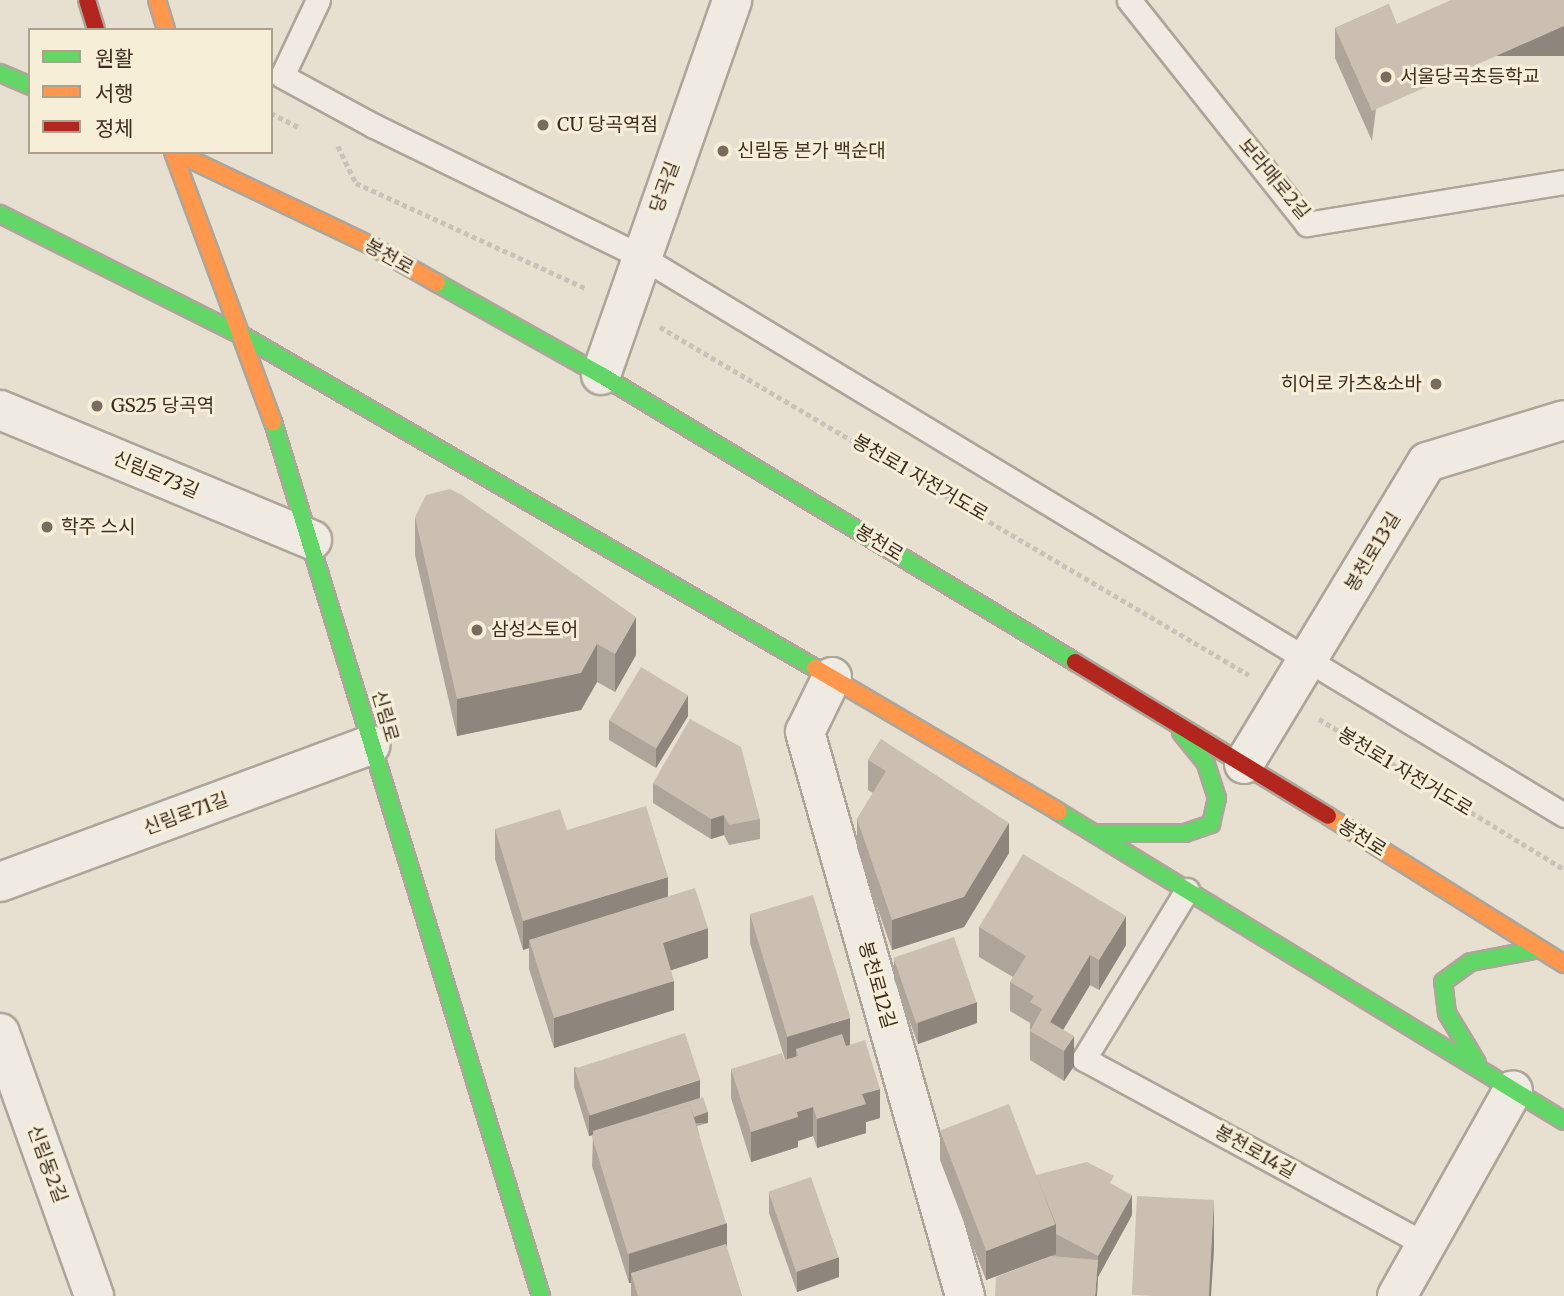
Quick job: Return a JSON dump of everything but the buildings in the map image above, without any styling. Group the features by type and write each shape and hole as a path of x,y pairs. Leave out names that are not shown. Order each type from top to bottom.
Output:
{"main road":[{"path":"87,0 95,28"},
{"path":"157,0 165,28"},
{"path":"0,73 28,85"},
{"name":"신림로","path":"175,154 245,337 312,540 371,745 541,1296"},
{"name":"봉천로","path":"178,154 370,245 601,375 1244,764 1564,964"},
{"path":"0,214 245,337 832,677 1095,833 1564,1121"},
{"path":"1095,833 1176,834 1211,824 1217,798 1205,762 1172,721"},
{"path":"1498,1081 1447,1013 1443,982 1471,962 1539,949"}],"street":[{"name":"당곡길","path":"601,375 640,256 732,0"},
{"name":"신림로73길","path":"0,410 312,540"},
{"name":"봉천로13길","path":"1244,764 1309,661 1427,462 1564,421"},
{"name":"봉천로12길","path":"832,677 805,732 965,1296"},
{"name":"신림로71길","path":"0,882 371,745"},
{"name":"신림동2길","path":"0,1033 94,1296"},
{"path":"1397,1296 1426,1245 1498,1081"}],"lane":[{"path":"318,0 282,76 640,256 1564,815"},
{"name":"보라매로2길","path":"1129,0 1307,224 1564,183"},
{"name":"봉천로14길","path":"1187,890 1084,1059 1426,1245"}],"path":[{"path":"273,114 305,130"},
{"name":"봉천로1 자전거도로","path":"328,141 339,147 356,183 624,305 975,510 1564,869"}],"traffic: fast":[{"path":"0,73 28,85"},
{"path":"0,214 245,337 815,668"},
{"path":"437,283 601,375 1075,662"},
{"path":"273,422 541,1296"},
{"path":"1097,833 1185,833 1211,824 1217,798 1205,762 1181,732"},
{"path":"1059,812 1564,1121"},
{"path":"1477,1063 1447,1013 1443,982 1471,962 1539,949"}],"traffic: slow":[{"path":"157,0 165,28"},
{"path":"174,154 273,422"},
{"path":"179,154 370,245 437,283"},
{"path":"815,668 1059,812"},
{"path":"1328,816 1564,964"}],"traffic: jam":[{"path":"87,0 95,28"},
{"path":"1075,662 1328,816"}],"place":[{"name":"서울당곡초등학교","path":"1386,77"},
{"name":"CU 당곡역점","path":"543,125"},
{"name":"신림동 본가 백순대","path":"723,151"},
{"name":"히어로 카츠&소바","path":"1436,384"},
{"name":"GS25 당곡역","path":"97,406"},
{"name":"학주 스시","path":"47,527"},
{"name":"삼성스토어","path":"477,630"}]}
